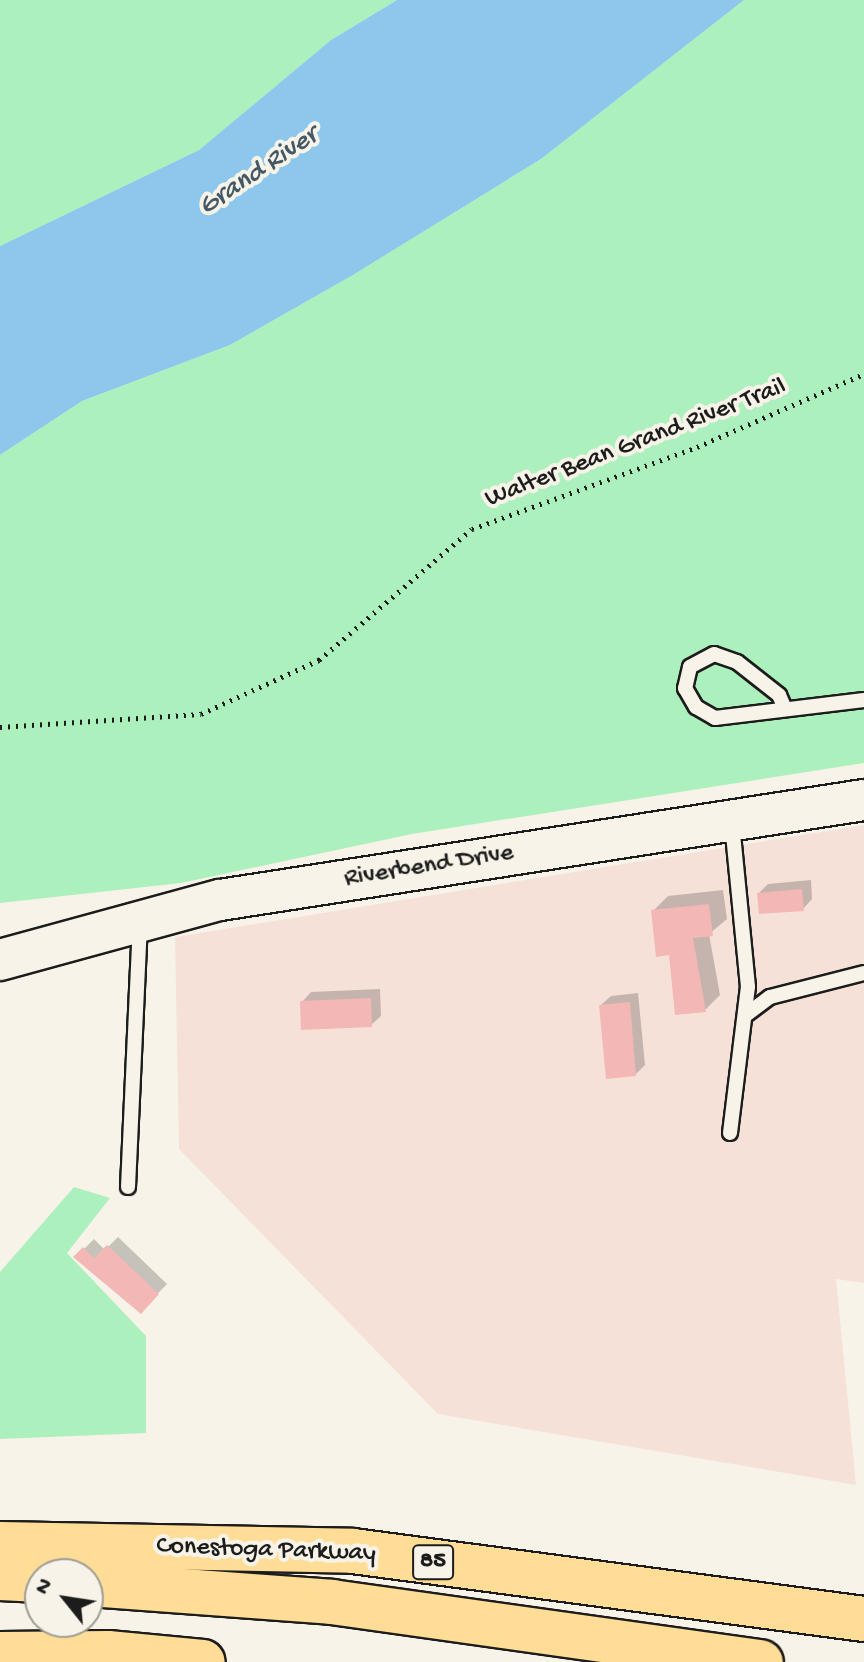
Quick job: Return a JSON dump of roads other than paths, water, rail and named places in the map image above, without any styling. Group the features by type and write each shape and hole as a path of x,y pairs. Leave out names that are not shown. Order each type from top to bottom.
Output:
{"highway":[{"name":"Conestoga Parkway","path":"0,1544 353,1551 864,1619"},
{"path":"0,1578 24,1579"},
{"name":"Conestoga Parkway","path":"104,1585 332,1602 761,1662"},
{"path":"0,1654 108,1653 203,1662"}],"street":[{"name":"Riverbend Drive","path":"0,960 140,919 864,800"}],"lane":[{"path":"785,709 779,695 737,662 714,654 690,667 685,688 696,707 715,718 864,700"},
{"path":"730,1133 746,1015 731,821"},
{"path":"128,1187 140,919"},
{"path":"746,1015 770,997 864,973"}],"water":[{"name":"Grand River","path":"397,0 744,0 541,159 353,275 230,345 82,401 0,455 0,246 199,150 331,40"}]}
